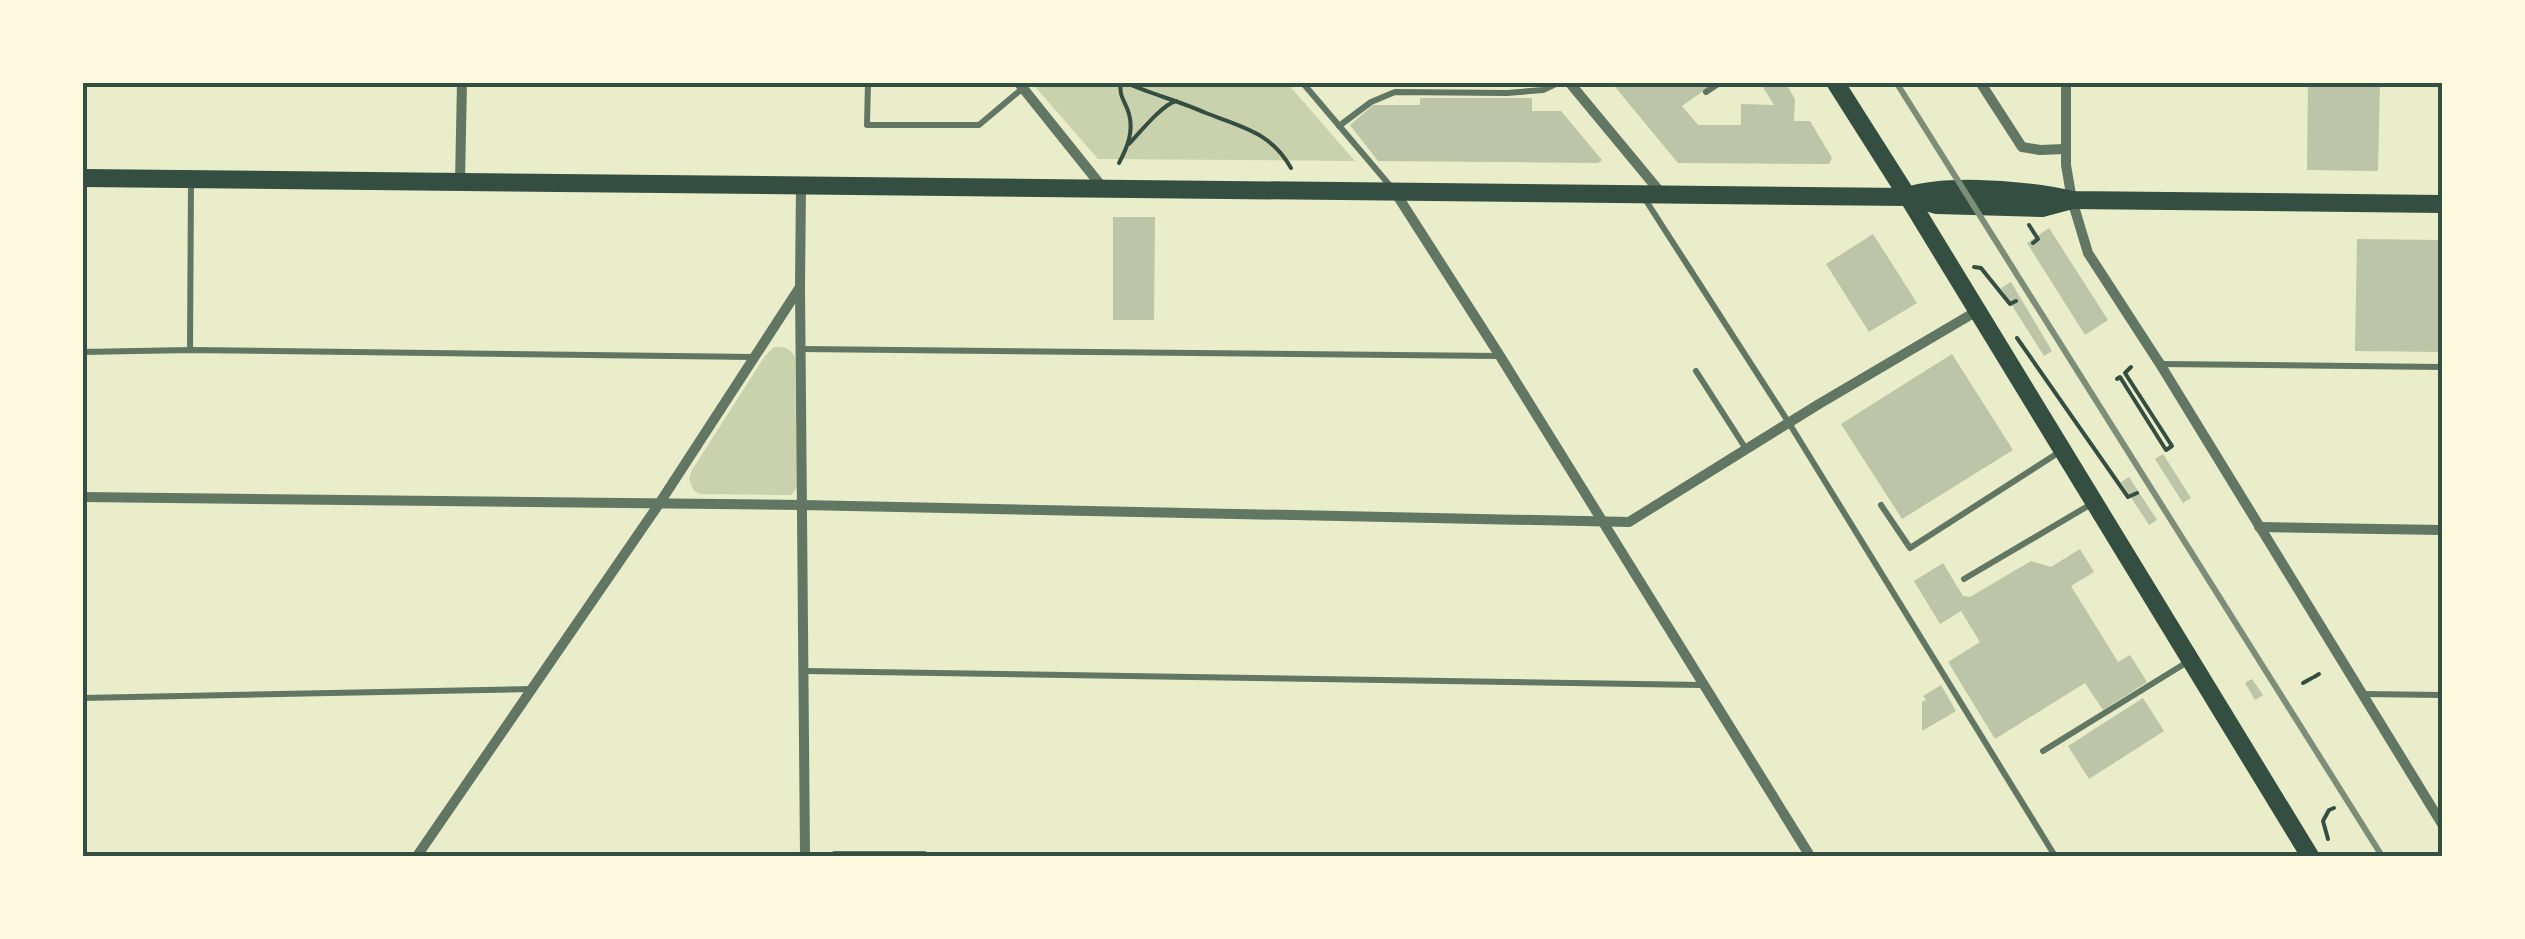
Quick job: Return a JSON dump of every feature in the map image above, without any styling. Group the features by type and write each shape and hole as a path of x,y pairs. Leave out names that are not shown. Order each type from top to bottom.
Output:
{"main road":[{"path":"1835,82 2310,856"},
{"path":"82,178 1908,196 1937,206 2042,208 2072,200 2442,204"}],"street":[{"path":"460,182 462,82"},
{"path":"1569,82 1662,194"},
{"path":"1980,82 2022,147 2065,149"},
{"path":"2066,82 2065,149 2072,200 2088,253 2442,824"},
{"path":"1020,85 1104,188"},
{"path":"801,185 805,856"},
{"path":"1395,191 1810,856"},
{"path":"416,856 659,504 800,287"},
{"path":"82,497 802,505 1629,522 1977,311"},
{"path":"2259,527 2442,530"},
{"path":"835,856 924,856"}],"lane":[{"path":"868,82 867,125 979,126 1020,85"},
{"path":"1302,82 1395,191"},
{"path":"1340,126 1372,102 1395,92 1507,93 1543,90 1560,82"},
{"path":"1706,92 1721,82"},
{"path":"190,350 191,179"},
{"path":"1641,194 1789,422 2055,856"},
{"path":"800,348 1500,356"},
{"path":"82,352 754,357"},
{"path":"2160,364 2442,367"},
{"path":"1696,371 1746,449"},
{"path":"1881,505 1910,548 2062,451"},
{"path":"1964,579 2094,502"},
{"path":"2043,751 2190,660"},
{"path":"803,671 1704,685"},
{"path":"82,698 532,689"},
{"path":"2362,694 2442,695"}],"path":[{"path":"1129,144 1130,119 1119,90 1122,82 1230,120 1262,136 1284,155 1290,168"},
{"path":"1119,163 1129,144 1166,104 1178,100"},
{"path":"2030,225 2038,239 2033,243"},
{"path":"1973,267 1981,268 2010,304 2016,301"},
{"path":"2012,330 2128,497 2137,493"},
{"path":"2117,379 2120,377 2166,450 2172,446 2125,373 2131,367"},
{"path":"2303,684 2315,676"},
{"path":"2328,839 2323,821 2334,808"}],"green space":[{"path":"1032,83 1287,83 1355,161 1098,159"},
{"path":"774,347 786,348 795,358 797,486 792,495 694,491 689,479 692,470"}],"building":[{"path":"1611,82 1716,82 1682,106 1698,125 1741,125 1741,104 1774,105 1760,82 1785,82 1795,99 1794,121 1810,121 1832,158 1829,164 1678,163"},
{"path":"2308,82 2380,82 2378,171 2307,170"},
{"path":"2438,97 2442,97 2442,172 2438,172"},
{"path":"1420,98 1532,98 1532,111 1561,111 1602,160 1378,161 1350,125 1373,105 1420,105"},
{"path":"1113,217 1155,217 1154,320 1113,320"},
{"path":"2049,228 2108,320 2085,335 2027,243"},
{"path":"1873,234 1917,303 1869,332 1826,264"},
{"path":"2357,239 2442,240 2442,352 2355,351"},
{"path":"2011,282 2052,351 2044,356 2001,288"},
{"path":"1952,354 2013,450 1902,519 1841,424"},
{"path":"2163,454 2191,498 2183,503 2155,459"},
{"path":"2129,477 2157,520 2149,525 2121,482"},
{"path":"2080,549 2094,572 2071,586 2118,662 2130,655 2147,682 2103,710 2085,683 1995,739 1948,662 1980,642 1961,611 1940,624 1914,581 1943,563 1963,596 1970,597 2031,561 2051,567"},
{"path":"2252,679 2263,695 2255,700 2245,683"},
{"path":"1941,685 1956,711 1922,731 1922,702 1926,700 1923,696"},
{"path":"2143,698 2164,731 2089,779 2068,746"}],"railway":[{"path":"1896,82 2382,856"}]}
